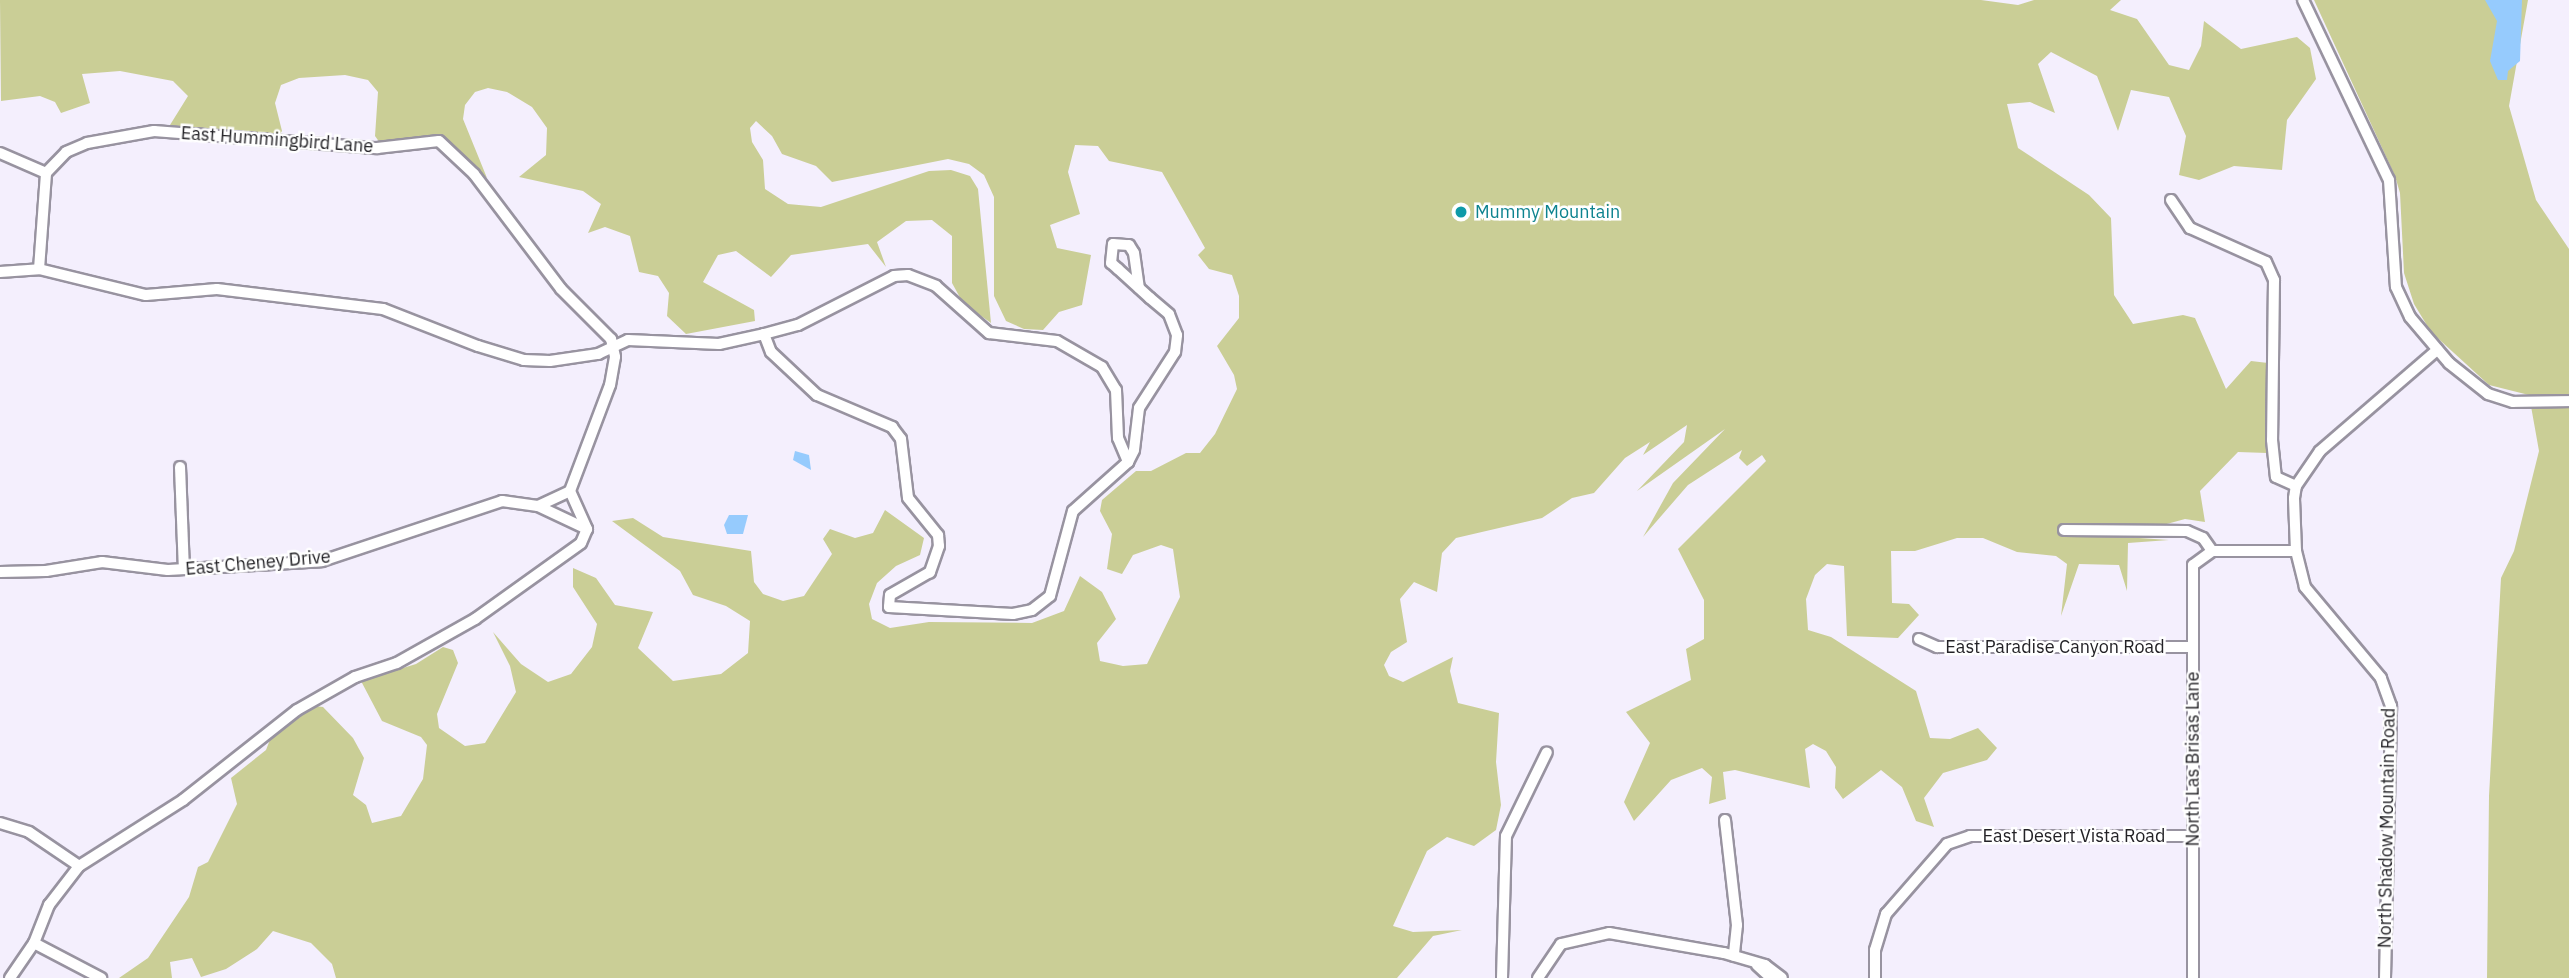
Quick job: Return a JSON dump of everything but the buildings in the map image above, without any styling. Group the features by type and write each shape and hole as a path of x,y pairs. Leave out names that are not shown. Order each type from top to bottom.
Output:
{"street":[{"path":"2303,0 2389,180 2400,301 2437,350 2479,388 2499,399 2569,401"},
{"name":"East Hummingbird Lane","path":"46,173 66,152 87,143 155,131 377,148 439,141 474,174 561,289 614,346"},
{"path":"0,153 46,173 39,269"},
{"path":"2171,200 2190,228 2266,262 2274,279 2272,440 2276,477 2296,486 2310,463 2337,434 2437,350"},
{"path":"0,272 39,269 146,295 217,289 383,309 524,360 581,357 628,340 719,344 798,325 894,276 921,279 936,286 989,333 1057,341 1110,374 1116,390 1120,449 1128,463"},
{"path":"764,334 771,352 817,395 892,427 901,439 908,498 937,535 939,546 930,572 890,595 889,607 895,611 1013,614 1038,606 1053,590 1073,511 1128,463 1139,408 1165,374 1177,345 1169,314 1139,288"},
{"path":"538,506 570,491 611,385 614,346"},
{"path":"180,467 184,569"},
{"name":"North Shadow Mountain Road","path":"2296,486 2295,551 2311,597 2381,678 2391,706 2385,978"},
{"path":"10,978 34,943 49,905 79,866 183,800 297,710 355,677 397,663 475,619 581,542 587,529 570,491"},
{"name":"East Cheney Drive","path":"0,572 46,571 102,562 184,569 322,561 502,502 538,506 587,529"},
{"path":"2064,530 2187,531 2203,538 2212,551 2295,551"},
{"name":"North Las Brisas Lane","path":"2193,978 2193,565 2212,551"},
{"name":"East Paradise Canyon Road","path":"1919,639 1937,646 2193,648"},
{"path":"1502,978 1506,836 1547,752"},
{"path":"1725,820 1737,925 1734,956"},
{"path":"0,823 29,832 79,866"},
{"name":"East Desert Vista Road","path":"1875,978 1875,950 1886,914 1947,844 1970,836 2193,836"},
{"path":"1538,978 1561,944 1588,935 1625,934 1734,956 1774,970 1782,978"},
{"path":"34,943 101,978"},
{"path":"1758,965 1771,978"}],"green space":[{"path":"0,0 1981,0 2018,5 2034,0 2121,0 2110,10 2137,19 2169,65 2189,70 2201,46 2204,21 2241,49 2297,37 2310,48 2316,79 2287,120 2282,170 2234,166 2199,180 2179,175 2186,136 2169,97 2131,90 2118,131 2097,76 2051,52 2038,64 2055,113 2030,102 2007,104 2018,148 2089,195 2111,218 2114,295 2133,324 2183,315 2195,318 2226,389 2251,361 2268,363 2267,453 2238,452 2200,491 2205,522 2185,519 2163,525 2064,525 2064,533 2169,540 2128,543 2127,591 2119,565 2079,564 2061,616 2067,564 2056,556 2017,552 1983,538 1957,538 1915,551 1891,551 1892,603 1909,604 1919,615 1898,638 1847,636 1844,566 1827,564 1815,575 1806,599 1808,630 1831,637 1916,691 1930,738 1950,739 1978,728 1997,748 1987,760 1943,773 1924,798 1934,827 1916,821 1902,787 1881,770 1843,799 1835,788 1836,767 1826,751 1813,744 1805,749 1810,788 1735,770 1723,772 1726,799 1709,804 1712,777 1702,768 1671,780 1634,821 1624,802 1650,743 1626,712 1691,680 1686,649 1704,639 1704,600 1678,549 1766,461 1762,455 1747,466 1739,458 1742,450 1688,485 1643,537 1673,483 1725,429 1637,491 1684,442 1687,425 1643,455 1650,442 1625,458 1594,493 1572,498 1542,518 1456,538 1442,553 1437,592 1414,582 1400,599 1407,642 1391,652 1384,665 1389,676 1403,682 1453,657 1450,671 1458,703 1499,713 1496,762 1501,805 1496,830 1474,846 1447,837 1427,851 1393,926 1413,932 1462,930 1433,936 1397,978 336,978 332,964 311,943 273,931 257,949 226,969 201,977 192,958 170,962 172,978 119,978 148,958 189,897 198,867 208,862 237,804 231,778 266,750 271,737 315,706 323,707 353,738 364,758 353,795 366,805 372,823 401,816 423,779 427,745 421,737 382,721 361,681 416,664 443,647 453,650 458,663 437,714 439,728 465,746 485,743 516,692 510,666 493,632 521,664 548,682 571,674 592,647 597,624 573,587 573,568 596,578 615,605 653,612 638,648 673,681 721,674 748,653 750,621 726,606 693,595 680,571 612,521 633,518 663,537 751,551 754,582 763,594 783,601 804,596 832,554 823,539 830,529 855,538 873,533 885,510 924,538 920,555 896,566 877,583 869,604 872,619 890,628 929,622 1032,623 1064,611 1080,576 1102,592 1116,619 1097,643 1100,661 1123,666 1147,664 1180,597 1173,549 1161,545 1133,555 1122,574 1107,569 1112,534 1100,511 1102,500 1136,471 1151,471 1186,453 1200,453 1215,434 1237,389 1234,375 1217,346 1239,318 1239,296 1232,275 1209,269 1198,255 1205,248 1162,172 1109,161 1098,146 1075,145 1068,172 1080,214 1050,225 1057,248 1091,255 1082,305 1059,312 1043,330 1024,329 1006,321 994,296 994,197 984,175 969,164 948,159 832,182 816,166 782,154 772,136 756,121 750,128 752,142 763,160 765,189 788,204 821,207 929,171 951,170 970,176 978,189 991,323 963,303 952,283 952,236 932,220 906,221 877,242 886,267 868,244 791,255 771,277 736,251 718,255 703,282 754,310 755,321 686,334 667,316 669,293 658,276 639,272 630,236 605,227 588,233 601,204 583,191 519,177 546,155 547,128 532,107 507,92 488,88 475,92 465,105 463,119 487,178 439,135 380,143 375,136 378,92 368,80 345,75 299,78 281,85 275,103 282,131 278,137 170,125 188,96 173,81 120,71 82,74 90,103 61,113 55,102 40,96 1,101"},
{"path":"2314,0 2528,0 2509,106 2536,200 2569,249 2569,978 2487,978 2489,796 2501,578 2514,551 2539,451 2529,395 2489,385 2431,332 2414,304 2404,273 2400,193 2395,176"}],"water":[{"path":"2485,0 2522,0 2520,61 2508,71 2507,80 2498,80 2490,61 2497,21"},
{"path":"795,451 809,455 811,470 793,460"},
{"path":"729,515 748,515 743,534 727,534 724,525"}],"place":[{"name":"Mummy Mountain","path":"1461,212"}]}
